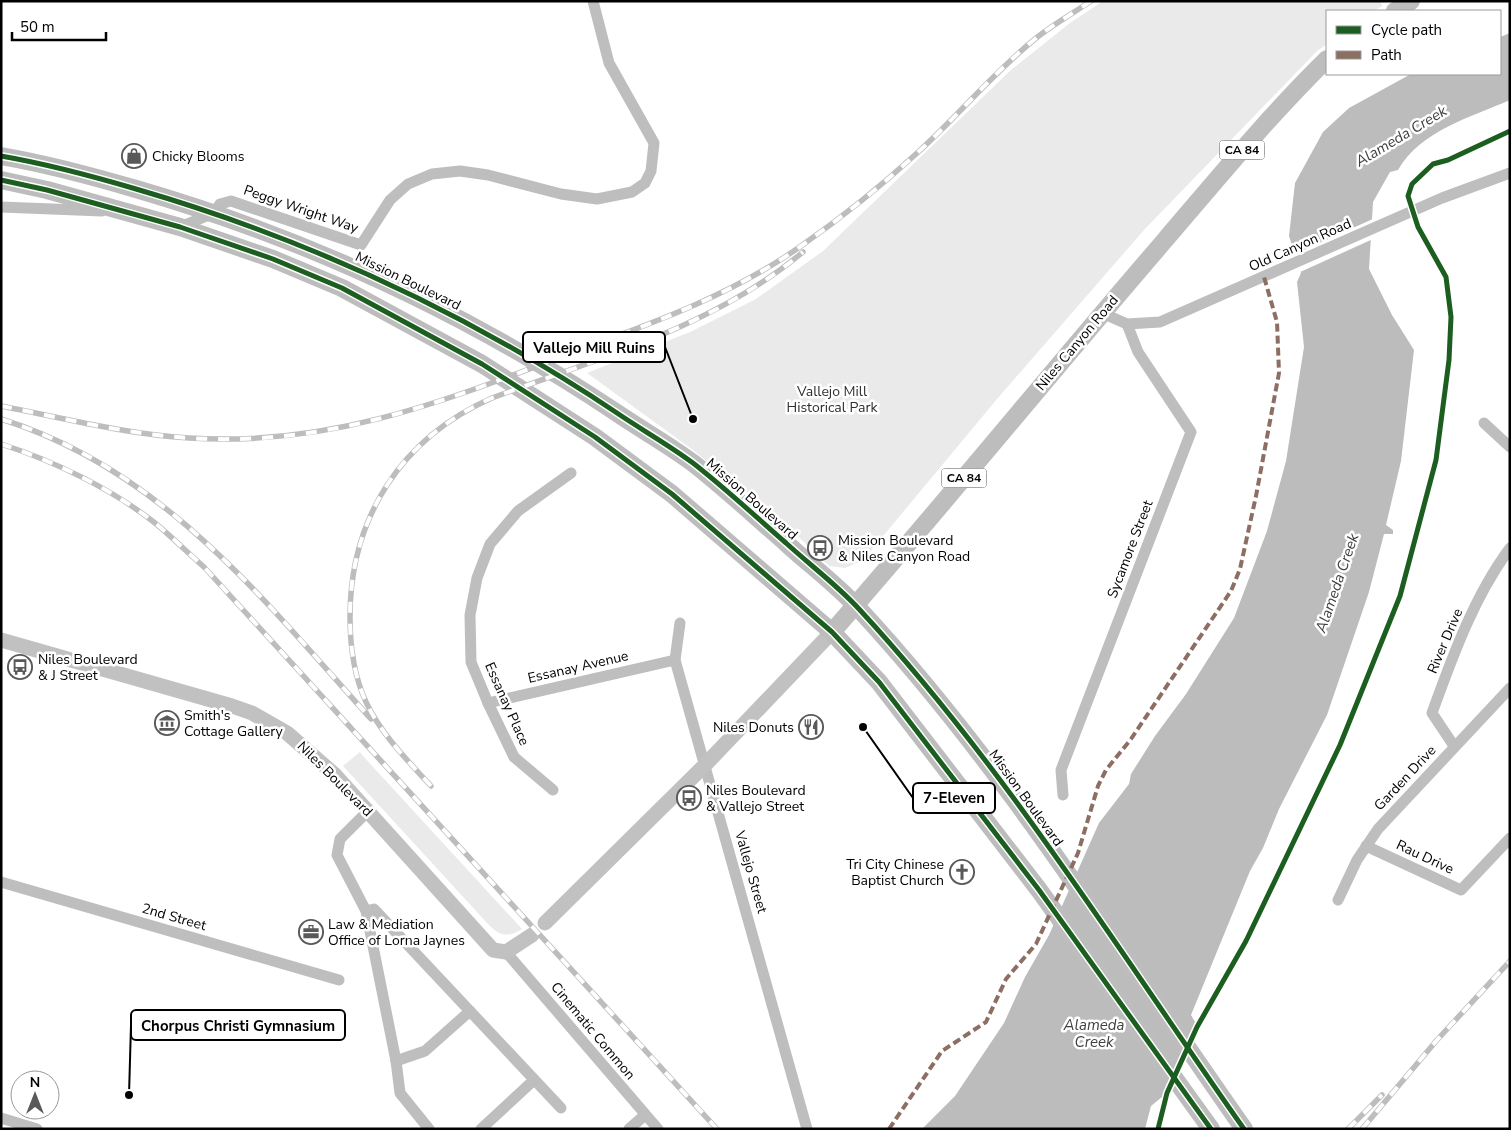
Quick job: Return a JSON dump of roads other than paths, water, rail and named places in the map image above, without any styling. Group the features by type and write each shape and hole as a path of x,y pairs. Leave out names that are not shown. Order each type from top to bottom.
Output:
{"main road":[{"path":"1397,10 1411,1"},
{"name":"Niles Canyon Road","path":"832,632 876,585 1102,313 1280,105 1326,60"},
{"name":"Mission Boulevard","path":"1,156 72,171 214,213 291,241 385,281 437,306 566,378 690,461 750,511 856,606 960,729 1054,854 1244,1129"},
{"path":"66,195 72,171"},
{"path":"1,180 66,195 180,226 273,259 342,288 482,364 595,437 672,494 832,632 879,682 1038,890 1211,1129"},
{"path":"545,923 704,766 832,632"},
{"name":"Niles Boulevard","path":"1,640 252,713 287,733 306,748 368,811 493,950 506,952"},
{"path":"506,952 532,935"}],"street":[{"name":"Peggy Wright Way","path":"180,226 214,213 225,201 238,202 361,245 390,200 408,184 432,174 460,171 488,175 561,194 597,199 632,192 645,182 651,172 654,143 609,63 593,1"},
{"name":"Old Canyon Road","path":"1102,313 1127,324 1160,322 1432,202 1510,173"},
{"path":"1,206 131,212"},
{"name":"Sycamore Street","path":"1063,795 1061,770 1191,432 1138,352 1127,324"},
{"path":"1484,423 1510,447"},
{"name":"Essanay Place","path":"553,790 514,757 488,703 471,662 470,615 477,578 490,544 518,511 571,473"},
{"name":"River Drive","path":"1454,746 1432,713 1460,638 1500,560 1510,548"},
{"name":"Vallejo Street","path":"680,623 675,660 704,766 713,788 807,1129"},
{"name":"Essanay Avenue","path":"488,703 675,660"},
{"name":"Garden Drive","path":"1338,900 1357,860 1378,829 1510,688"},
{"path":"368,811 340,839 337,855 366,911 396,1061 400,1093 430,1129"},
{"name":"Rau Drive","path":"1366,846 1461,890 1510,838"},
{"name":"2nd Street","path":"1,882 339,980"},
{"path":"366,911 374,909 561,1108"},
{"name":"Cinematic Common","path":"506,952 658,1129"},
{"path":"396,1061 425,1051 470,1011"},
{"path":"481,1129 534,1080"},
{"path":"629,1129 645,1115"},
{"path":"1,1118 36,1129"}],"water":[{"name":"Alameda Creek","path":"1510,33 1510,100 1463,119 1419,145 1398,170 1390,172 1373,202 1369,269 1392,315 1414,350 1401,461 1386,525 1393,530 1393,534 1384,534 1369,592 1327,715 1250,871 1191,1015 1195,1022 1162,1097 1151,1106 1145,1129 922,1129 955,1096 1004,1023 1025,977 1049,935 1099,823 1129,784 1131,774 1155,736 1186,694 1234,618 1267,531 1286,461 1304,347 1297,282 1301,273 1289,236 1295,183 1323,132 1349,108 1409,75 1501,75 1501,37"}],"railway":[{"path":"1,406 141,433 189,438 241,439 291,435 339,428 386,417 433,403 526,370 662,319 720,293 775,263 816,235 874,190 931,140 1019,52 1048,29 1091,1"},
{"path":"431,786 395,746 372,714 358,682 352,650 350,617 352,581 359,547 371,515 387,485 407,459 431,435 460,415 492,398 614,354 694,320 769,278 803,252"},
{"path":"1,419 59,441 112,470 160,504 206,543 249,585 371,719"},
{"path":"1,444 82,477 120,499 155,523 204,567 717,1129"},
{"path":"1362,1129 1437,1040 1510,961"},
{"path":"1348,1129 1382,1095"}],"place":[{"name":"Chicky Blooms","path":"134,156"},
{"name":"Vallejo Mill Ruins","path":"693,419"},
{"name":"Mission Boulevard & Niles Canyon Road","path":"820,548"},
{"name":"Niles Boulevard & J Street","path":"20,667"},
{"name":"Smith's Cottage Gallery","path":"167,723"},
{"name":"Niles Donuts","path":"811,727"},
{"name":"7-Eleven","path":"863,727"},
{"name":"Niles Boulevard & Vallejo Street","path":"689,798"},
{"name":"Tri City Chinese Baptist Church","path":"962,872"},
{"name":"Law & Mediation Office of Lorna Jaynes","path":"311,932"},
{"name":"Chorpus Christi Gymnasium","path":"129,1095"}],"park label":[{"name":"Vallejo Mill Historical Park","path":"832,400"}]}
